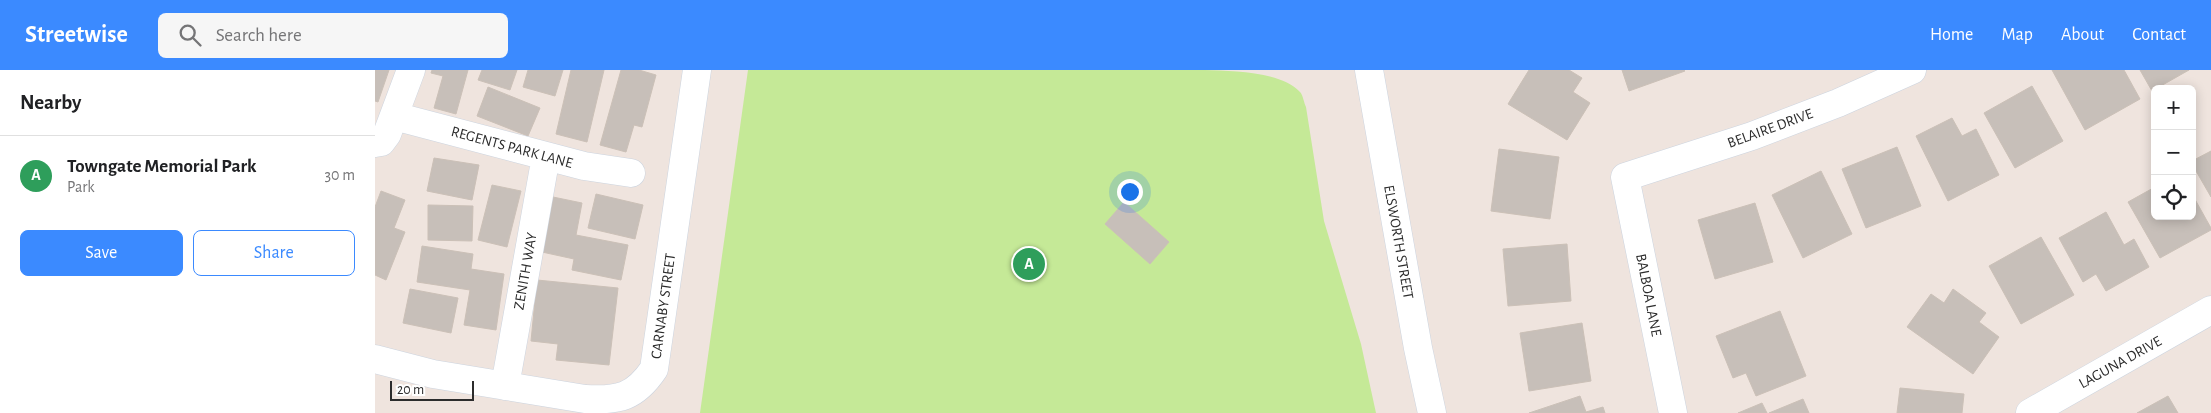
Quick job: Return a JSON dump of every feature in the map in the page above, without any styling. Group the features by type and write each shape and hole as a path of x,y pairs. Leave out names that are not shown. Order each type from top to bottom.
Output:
{"street":[{"path":"375,143 381,142 387,134 411,70"},
{"name":"CARNABY STREET","path":"375,359 433,374 505,386 584,406 627,395 644,384 654,368 697,70"},
{"name":"ELSWORTH STREET","path":"1369,70 1418,348 1432,413"},
{"name":"BELAIRE DRIVE","path":"1625,177 1752,136 1838,103 1912,70"},
{"name":"REGENTS PARK LANE","path":"394,116 584,166 631,173"},
{"name":"ZENITH WAY","path":"505,386 546,156"},
{"name":"BALBOA LANE","path":"1625,177 1673,413"},
{"name":"LAGUNA DRIVE","path":"2030,413 2211,310"}],"green space":[{"path":"748,70 1205,70 1268,76 1291,85 1301,93 1306,107 1324,221 1361,344 1376,413 700,413"}],"building":[{"path":"375,70 389,70 378,102 375,101"},
{"path":"432,70 468,70 456,114 434,108 443,76 431,73"},
{"path":"482,70 517,70 510,90 478,80"},
{"path":"528,70 563,70 555,96 523,87"},
{"path":"571,70 604,70 587,142 556,134"},
{"path":"621,70 639,70 656,75 642,127 634,125 626,152 600,145"},
{"path":"1529,70 1569,70 1582,78 1573,92 1590,103 1567,140 1508,104"},
{"path":"1622,70 1684,70 1685,71 1629,91"},
{"path":"2052,70 2124,70 2140,99 2085,130"},
{"path":"2140,70 2189,70 2163,85 2151,85 2151,89"},
{"path":"2032,86 2063,141 2015,168 1984,113"},
{"path":"488,87 540,108 528,136 477,116"},
{"path":"1952,118 1962,136 1976,129 1999,175 1948,201 1916,136"},
{"path":"1897,147 1921,206 1866,228 1842,169"},
{"path":"1499,149 1559,157 1550,219 1491,211"},
{"path":"2211,151 2211,197 2196,171 2196,159"},
{"path":"434,158 479,165 472,200 427,191"},
{"path":"1821,171 1852,234 1803,258 1772,195"},
{"path":"492,185 521,191 507,247 478,240"},
{"path":"2151,189 2151,220 2196,220 2196,201 2211,230 2160,258 2128,202"},
{"path":"381,191 405,200 394,228 405,232 386,280 375,275 375,207"},
{"path":"596,194 643,205 635,239 588,228"},
{"path":"553,197 582,203 576,235 628,245 621,280 572,270 574,259 542,252"},
{"path":"1124,202 1169,242 1150,264 1105,224"},
{"path":"1755,203 1773,262 1715,279 1698,220"},
{"path":"428,205 473,206 472,241 428,240"},
{"path":"2106,212 2124,245 2134,239 2149,267 2106,291 2096,274 2083,282 2059,238"},
{"path":"2041,237 2074,295 2021,324 1989,266"},
{"path":"1567,244 1571,301 1508,306 1503,249"},
{"path":"422,246 473,254 471,269 504,274 496,330 464,325 470,290 417,282"},
{"path":"537,280 618,288 609,365 556,360 558,344 531,341"},
{"path":"410,289 458,298 451,333 403,323"},
{"path":"1953,289 1986,313 1979,322 1999,337 1973,374 1907,327 1931,294 1944,303"},
{"path":"1780,311 1806,376 1756,396 1746,373 1733,378 1716,336"},
{"path":"1582,323 1591,381 1529,391 1520,333"},
{"path":"1900,388 1964,394 1962,413 1897,413"},
{"path":"1580,396 1586,412 1603,407 1605,413 1529,413"},
{"path":"2168,396 2178,413 2137,413"},
{"path":"1803,399 1809,413 1769,413"},
{"path":"1762,403 1767,413 1738,413"}],"place":[{"name":"Towngate Memorial Park","path":"1029,264"}]}
